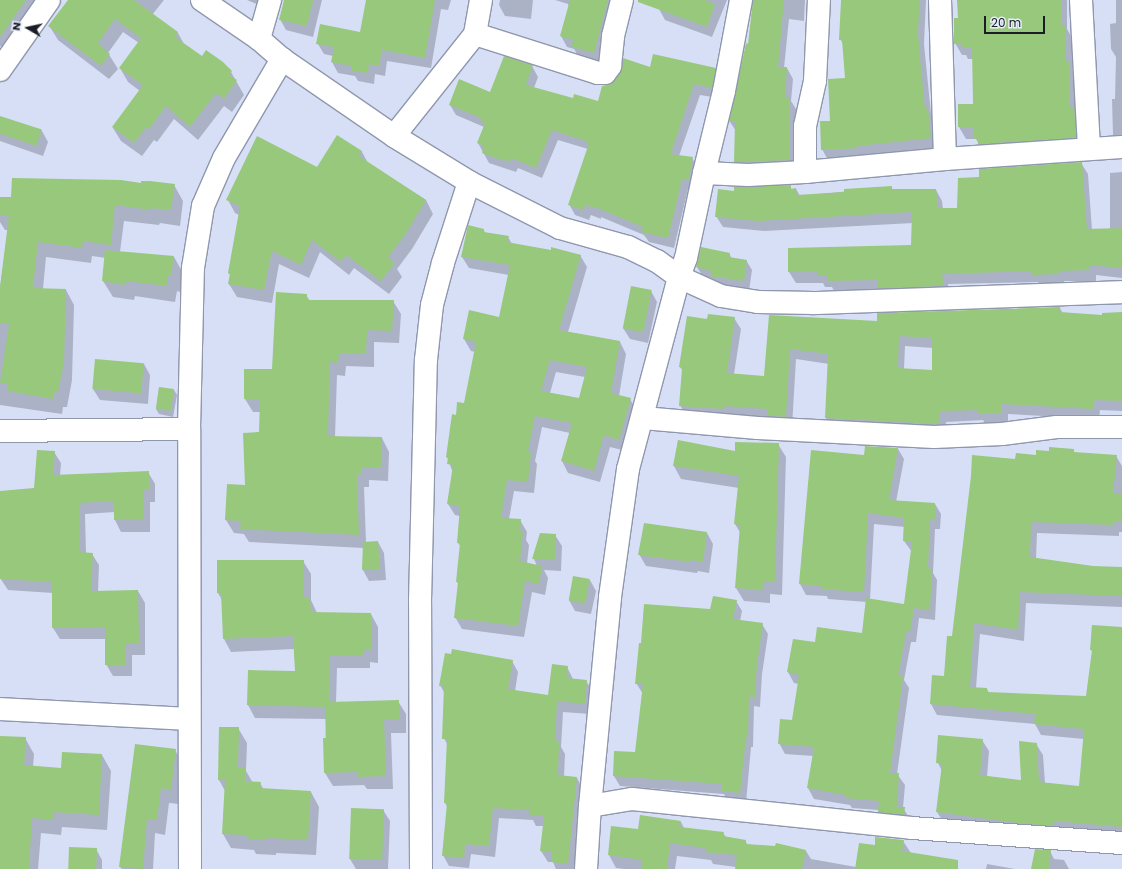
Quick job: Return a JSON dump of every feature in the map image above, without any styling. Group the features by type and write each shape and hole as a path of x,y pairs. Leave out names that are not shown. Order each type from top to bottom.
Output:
{"street":[{"path":"0,70 49,0"},
{"path":"202,0 259,40 282,59 394,136 469,182 560,228 628,247 656,261 679,276 721,296 772,302 814,303 906,301 1122,292"},
{"path":"259,40 270,0"},
{"path":"394,136 475,34 481,0"},
{"path":"475,34 598,73 605,73 610,66 613,36 622,0"},
{"path":"586,869 590,806 612,582 628,469 643,418 679,276 686,258 704,173 724,91 741,0"},
{"path":"805,172 805,126 815,82 819,0"},
{"path":"940,0 945,159"},
{"path":"1080,0 1089,149"},
{"path":"190,869 188,719 189,429 193,268 203,206 224,158 282,59"},
{"path":"704,173 748,175 805,172 945,159 1122,147"},
{"path":"421,869 420,601 426,360 432,306 443,264 469,182"},
{"path":"643,418 758,428 934,437 1002,434 1057,427 1122,428"},
{"path":"0,430 189,429"},
{"path":"0,709 188,719"},
{"path":"590,806 632,799 912,828 1122,844"}],"building":[{"path":"0,0 26,0 0,37"},
{"path":"68,0 134,0 178,32 175,37 202,56 206,50 223,62 232,71 229,75 237,80 224,99 216,93 190,127 166,106 149,129 146,127 134,143 112,127 143,85 119,68 141,38 115,19 98,43 110,54 101,66 48,26"},
{"path":"284,0 313,0 307,26 279,20"},
{"path":"366,0 435,0 425,58 382,50 379,66 369,64 368,73 351,71 352,66 331,62 334,47 316,44 320,24 360,32"},
{"path":"570,0 608,0 594,53 572,47 573,40 560,36"},
{"path":"638,0 705,0 715,4 707,27 638,2"},
{"path":"753,0 784,0 778,67 787,67 785,97 790,97 790,160 734,162 735,122 729,122 746,43 748,44"},
{"path":"841,0 920,0 918,32 925,109 928,108 931,138 858,146 858,148 821,150 820,121 830,121 828,79 845,78 842,40 839,40"},
{"path":"957,0 1061,0 1061,26 1066,26 1066,62 1069,62 1069,108 1074,107 1076,138 978,144 978,139 974,139 974,127 958,127 958,104 973,104 972,48 961,48 961,44 954,44 954,18 958,18"},
{"path":"653,54 716,68 712,88 694,84 671,154 693,157 689,180 682,179 668,238 641,232 643,227 595,207 585,205 583,210 568,205 589,143 586,141 552,130 536,168 511,158 510,162 501,160 482,153 484,146 477,143 485,123 480,121 481,118 449,105 459,79 490,92 504,56 533,65 526,85 573,98 574,94 598,101 602,86 611,84 620,73 623,58 650,67"},
{"path":"0,116 42,130 37,146 0,134"},
{"path":"337,135 362,151 359,156 426,200 405,235 388,257 395,263 381,281 346,255 341,262 312,240 301,265 272,251 264,290 228,284 230,274 228,273 240,206 226,200 257,136 317,167"},
{"path":"1082,162 1087,229 1122,228 1122,268 1090,265 1090,270 1059,271 1059,274 1032,275 1032,271 942,274 944,286 878,288 878,280 827,281 827,276 818,276 818,272 788,272 788,248 911,245 912,212 758,221 715,217 718,189 734,191 734,187 791,185 791,189 796,188 797,195 844,192 844,189 892,186 892,189 936,189 938,208 957,208 958,178 979,177 979,169"},
{"path":"12,178 121,180 141,183 141,181 150,181 175,184 171,210 151,208 151,210 115,205 111,245 83,241 82,248 38,242 33,288 66,289 64,363 58,392 55,392 53,399 7,391 8,384 0,383 9,324 0,324 0,287 9,215 0,215 0,197 11,197"},
{"path":"468,225 484,229 484,232 509,236 507,242 551,250 551,247 581,255 559,330 620,341 611,393 631,398 619,440 604,435 594,471 561,461 572,423 535,416 528,451 531,452 528,482 507,480 501,518 521,519 520,532 523,532 520,561 542,566 539,584 525,581 518,626 454,618 458,582 456,582 460,543 457,543 460,506 447,504 453,465 447,464 448,458 446,457 452,414 456,415 457,402 464,403 476,342 463,339 469,310 499,317 510,265 461,257","holes":["550,360 587,367 579,398 541,391"]},
{"path":"701,247 730,253 729,257 747,260 744,281 710,276 711,271 696,267"},
{"path":"105,250 174,256 171,276 168,276 167,286 126,281 125,285 102,281"},
{"path":"631,286 652,290 643,332 623,328"},
{"path":"276,292 307,294 307,300 394,300 392,331 367,330 366,354 339,353 338,363 330,362 328,436 382,437 381,468 362,468 362,475 357,474 359,535 240,529 241,521 225,520 227,484 245,485 243,433 259,432 260,400 244,399 244,369 272,369"},
{"path":"1060,307 1060,312 1102,315 1102,313 1122,312 1122,401 1095,400 1093,409 1002,404 1002,413 978,414 978,410 940,411 939,424 825,418 828,354 790,349 786,417 767,415 768,409 723,406 723,409 679,406 682,368 679,367 687,316 707,319 708,314 735,317 727,373 764,376 769,315 877,321 877,313","holes":["899,336 932,338 932,370 898,368"]},
{"path":"95,359 144,363 141,393 92,389"},
{"path":"159,387 174,389 171,411 156,409"},
{"path":"678,440 735,451 735,442 779,443 775,582 763,581 763,590 735,588 740,525 734,524 739,476 673,466"},
{"path":"865,446 898,448 889,500 935,503 935,519 930,519 928,568 932,569 930,610 914,608 910,632 906,632 898,676 903,676 890,773 899,773 897,807 905,807 904,815 878,812 879,801 845,798 846,795 807,788 814,747 778,744 780,719 792,720 799,675 787,672 793,639 815,642 817,627 862,633 866,598 904,604 912,542 903,541 904,518 868,513 864,592 821,589 822,586 799,584 811,450 864,455"},
{"path":"1049,447 1074,449 1074,452 1117,455 1113,493 1122,493 1122,521 1113,521 1113,525 1031,522 1030,557 1093,566 1122,567 1122,596 1020,592 1018,630 974,623 970,687 987,688 987,692 1086,696 1092,650 1090,650 1092,625 1122,627 1122,827 1054,821 1053,826 936,812 942,764 936,763 938,735 983,739 980,775 1021,780 1019,741 1037,743 1039,782 1079,786 1084,729 1034,724 1035,714 930,704 932,675 944,676 947,636 952,636 971,476 972,455 1015,459 1016,453 1036,455 1036,450 1049,451"},
{"path":"37,450 55,451 53,475 149,471 149,490 144,490 144,520 114,520 114,501 79,503 80,552 93,553 91,591 138,590 139,643 126,644 126,665 105,665 105,628 52,628 52,582 0,579 0,491 34,488"},
{"path":"644,523 707,532 703,562 692,560 691,562 638,555"},
{"path":"540,533 556,534 555,560 532,559"},
{"path":"378,541 380,569 362,570 363,542"},
{"path":"217,560 304,560 304,598 310,598 311,612 371,613 371,650 363,650 363,655 330,655 329,702 399,700 399,720 384,720 386,776 358,777 358,772 324,773 323,738 326,738 325,707 247,705 248,670 295,671 293,636 223,639 221,593 217,593"},
{"path":"573,576 590,579 585,604 569,601"},
{"path":"713,596 737,600 733,619 763,623 757,663 755,697 749,696 748,737 746,737 740,793 721,791 722,784 613,776 614,751 635,752 643,684 635,684 639,643 641,643 644,604 710,609"},
{"path":"452,649 513,660 508,689 548,695 552,664 568,666 567,678 587,680 585,704 557,701 555,742 559,742 558,775 577,777 568,864 551,862 552,852 540,851 544,816 529,815 529,810 493,808 489,846 465,844 464,858 442,856 447,803 444,803 447,739 442,739 444,686 439,686 445,653 451,654"},
{"path":"219,727 239,727 238,767 245,767 245,781 261,782 260,788 311,791 308,840 268,838 268,840 247,839 247,835 222,834 225,780 218,780"},
{"path":"0,736 26,737 24,765 61,768 62,752 102,754 99,815 53,812 53,820 32,818 29,869 0,869"},
{"path":"135,744 176,749 171,790 161,788 157,820 147,819 143,869 119,867"},
{"path":"351,808 384,809 382,860 349,859"},
{"path":"640,815 681,821 680,827 724,832 723,836 746,840 746,844 775,846 776,843 806,850 802,869 735,869 737,855 705,852 705,848 670,843 667,869 641,869 642,860 608,855 611,826 638,829"},
{"path":"875,837 904,840 902,851 958,860 958,869 855,869 859,843 875,845"},
{"path":"69,847 97,848 96,869 68,869"},
{"path":"1035,849 1051,850 1049,869 1031,869"}]}
